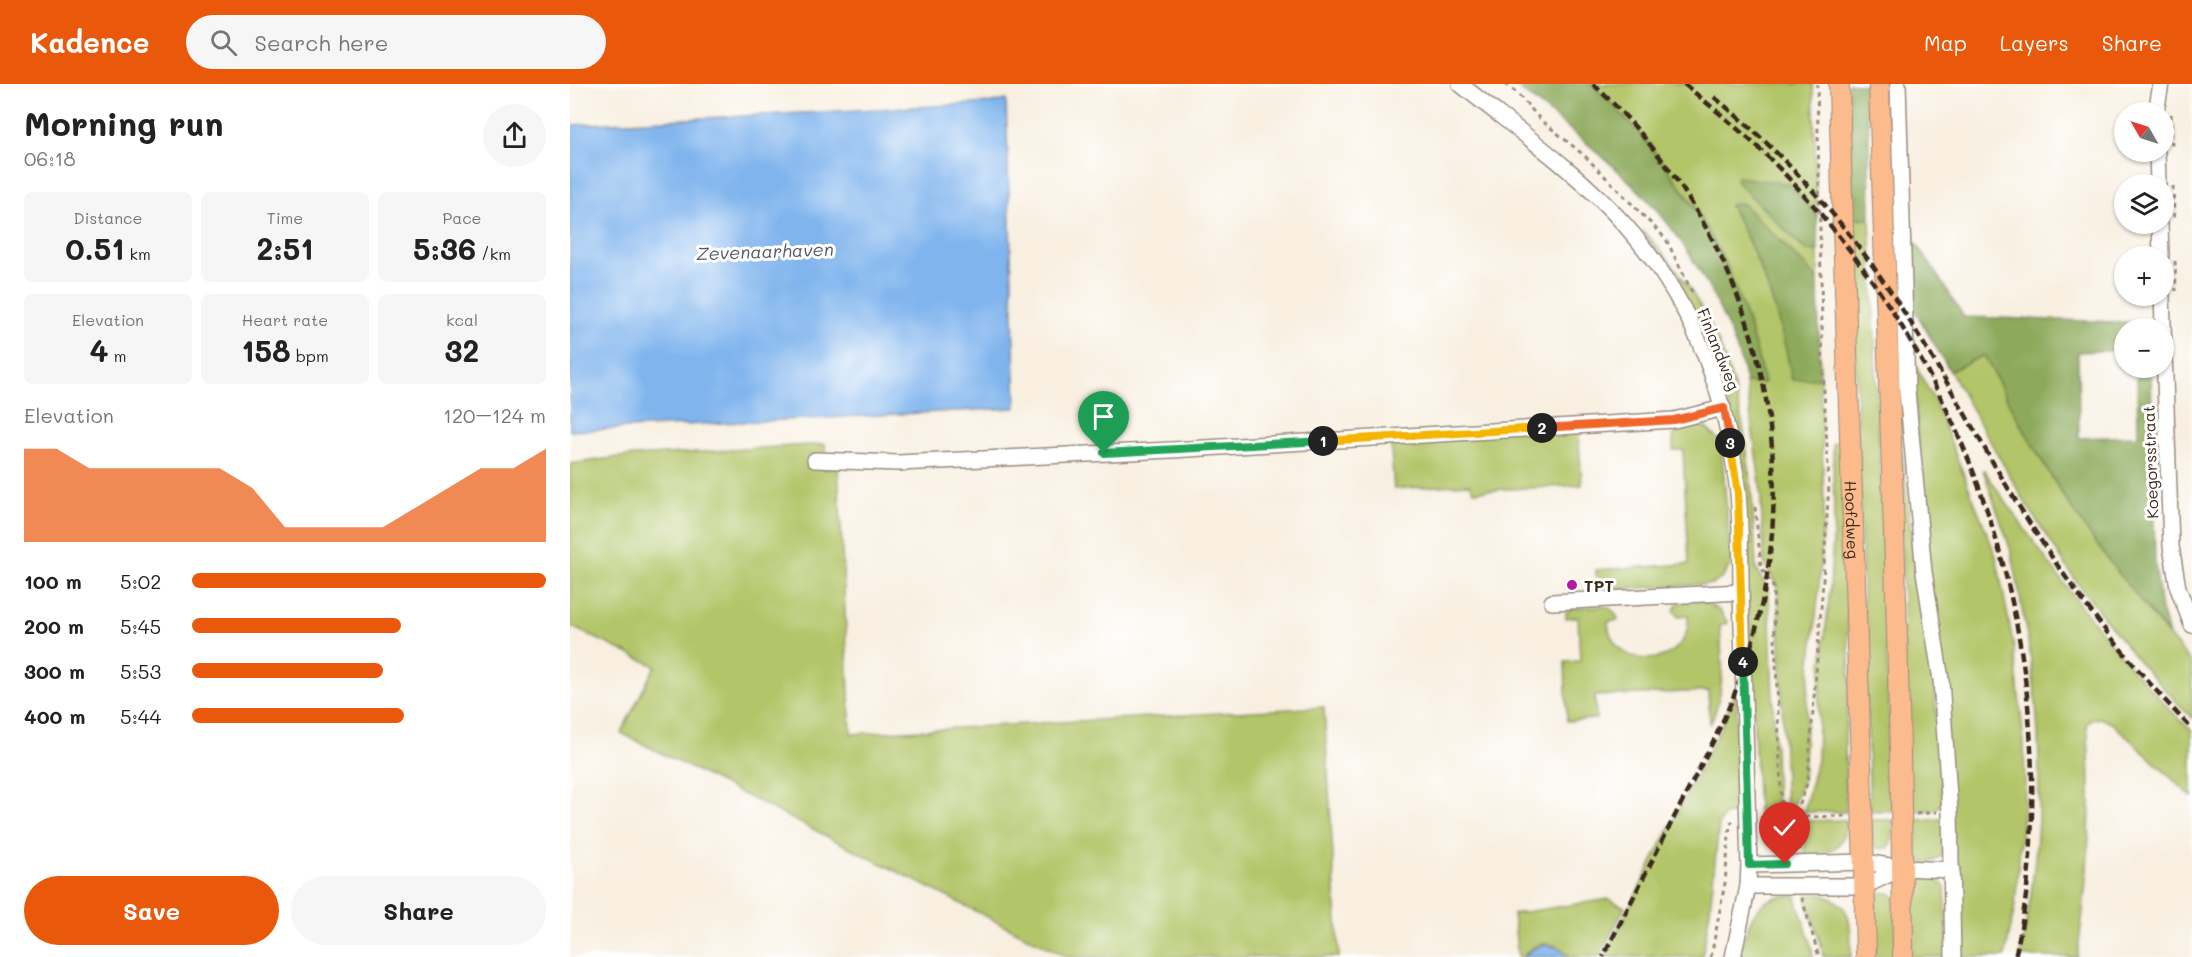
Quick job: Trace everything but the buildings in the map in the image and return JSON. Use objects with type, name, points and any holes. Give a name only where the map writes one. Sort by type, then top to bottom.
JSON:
[{"type":"main road","name":"Hoofdweg","points":[[1839,84],[1866,957]]},
{"type":"main road","points":[[1879,84],[1888,327],[1903,957]]},
{"type":"street","name":"Finlandweg","points":[[1460,84],[1585,183],[1626,226],[1661,271],[1689,318],[1713,373],[1724,408],[1738,494],[1749,865],[1748,886],[1733,957]]},
{"type":"street","points":[[1898,84],[1907,391],[1924,572],[1941,680],[1950,812],[1953,957]]},
{"type":"street","points":[[2158,102],[2161,84]]},
{"type":"street","name":"Koegorsstraat","points":[[2162,306],[2171,546],[2178,588],[2192,625]]},
{"type":"street","points":[[815,460],[898,463],[1172,450],[1674,420],[1724,408]]},
{"type":"street","points":[[1552,602],[1741,592]]},
{"type":"street","points":[[1749,865],[1864,862],[1902,868],[1952,870]]},
{"type":"street","points":[[1748,886],[1865,886],[1902,868]]},
{"type":"path","points":[[1800,864],[1800,804],[1807,783],[1809,762],[1829,484],[1823,373],[1817,84]]},
{"type":"path","points":[[1755,501],[1761,567],[1773,586],[1782,817]]},
{"type":"path","points":[[1901,815],[1950,812]]},
{"type":"path","points":[[1711,957],[1725,883],[1730,824],[1735,820],[1747,818],[1863,816]]},
{"type":"path","points":[[1801,887],[1804,907],[1819,957]]},
{"type":"green space","points":[[1513,84],[1591,84],[1652,149],[1702,220],[1722,258],[1739,297],[1764,383],[1746,383],[1736,346],[1712,293],[1683,244],[1660,214],[1606,160]]},
{"type":"green space","points":[[1591,84],[1813,84],[1817,216],[1790,184],[1806,251],[1818,251],[1818,279],[1742,203],[1730,206],[1769,290],[1792,379],[1820,378],[1824,504],[1819,589],[1808,687],[1803,781],[1790,812],[1786,809],[1778,593],[1764,561],[1760,483],[1746,383],[1763,383],[1728,268],[1694,205],[1646,140]]},
{"type":"green space","points":[[1848,84],[1868,84],[1870,219],[1851,218]]},
{"type":"green space","points":[[1737,177],[1790,184],[1817,216],[1818,251],[1806,251],[1736,181]]},
{"type":"green space","points":[[1742,203],[1818,279],[1820,378],[1792,380],[1776,312],[1751,247],[1730,205]]},
{"type":"green space","points":[[1851,218],[1870,219],[1893,811],[1870,811]]},
{"type":"green space","points":[[1642,230],[1675,268],[1701,307],[1720,346],[1734,387],[1750,473],[1756,569],[1769,594],[1777,809],[1774,813],[1758,813],[1745,555],[1731,416],[1723,383],[1708,342],[1678,285]]},
{"type":"green space","points":[[1907,233],[1921,250],[1964,317],[2114,322],[2114,350],[2078,352],[2079,438],[2138,436],[2137,378],[2151,378],[2155,564],[2161,610],[2169,635],[2117,571],[2068,503],[2032,444],[1984,355],[1950,371],[1911,304]]},
{"type":"green space","points":[[1984,355],[2026,434],[2077,513],[2132,590],[2192,663],[2192,718],[2139,662],[2078,584],[2026,504],[1950,371]]},
{"type":"green space","points":[[1912,359],[1934,400],[1996,556],[2014,648],[2024,744],[2025,788],[2015,905],[2005,957],[1959,957]]},
{"type":"green space","points":[[1686,426],[1705,427],[1721,442],[1731,564],[1722,578],[1713,584],[1597,590],[1596,570],[1689,564],[1683,450],[1673,450],[1673,443],[1678,430]]},
{"type":"green space","points":[[1578,427],[1582,485],[1474,491],[1470,484],[1394,489],[1390,439]]},
{"type":"green space","points":[[1841,442],[1850,681],[1845,736],[1846,812],[1804,812],[1817,760],[1819,693],[1830,589],[1834,522],[1833,443]]},
{"type":"green space","points":[[825,444],[828,466],[838,467],[851,734],[1324,707],[1339,957],[1067,957],[621,733],[655,666],[570,626],[570,464],[619,457]]},
{"type":"green space","points":[[1902,451],[1911,534],[1933,667],[1943,803],[1935,810],[1908,811],[1900,486]]},
{"type":"green space","points":[[1983,469],[2055,572],[2107,639],[2134,671],[2192,731],[2192,797],[2113,724],[2101,718],[2091,720],[2087,725],[2090,783],[2089,841],[2077,957],[2020,957],[2028,914],[2038,827],[2039,783],[2035,696],[2030,653],[2013,558]]},
{"type":"green space","points":[[1703,601],[1719,610],[1728,623],[1720,626],[1721,688],[1710,724],[1708,691],[1595,696],[1596,719],[1567,721],[1565,662],[1580,661],[1578,617],[1566,618],[1566,612],[1572,608],[1604,606],[1609,608],[1618,620],[1608,622],[1613,639],[1623,651],[1636,657],[1651,659],[1666,655],[1678,647],[1686,634],[1688,616],[1678,617],[1674,610],[1678,603]]},
{"type":"green space","points":[[1737,689],[1736,813],[1724,815],[1719,824],[1710,910],[1702,957],[1604,957],[1720,729]]},
{"type":"green space","points":[[1944,819],[1945,852],[1937,859],[1924,863],[1911,857],[1908,820]]},
{"type":"green space","points":[[1846,820],[1843,838],[1835,848],[1829,852],[1805,857],[1804,821]]},
{"type":"green space","points":[[1871,820],[1894,820],[1892,843],[1889,847],[1879,849],[1873,843]]},
{"type":"green space","points":[[1789,821],[1794,830],[1795,856],[1781,853],[1770,846],[1759,829],[1758,822]]},
{"type":"green space","points":[[1923,877],[1936,879],[1945,888],[1948,957],[1911,957],[1911,890],[1913,882]]},
{"type":"green space","points":[[1882,892],[1892,894],[1896,899],[1896,957],[1875,957],[1875,900]]},
{"type":"green space","points":[[1820,894],[1831,898],[1845,910],[1850,926],[1851,957],[1823,957],[1806,895]]},
{"type":"green space","points":[[1782,896],[1796,896],[1813,957],[1740,957],[1748,927],[1757,910],[1763,904]]},
{"type":"green space","points":[[1609,899],[1625,907],[1599,957],[1571,957],[1553,945],[1540,944],[1523,957],[1518,957],[1513,914]]},
{"type":"water","name":"Zevenaarhaven","points":[[1006,100],[1016,408],[570,431],[570,125],[992,103]]},
{"type":"water","points":[[1543,945],[1557,947],[1568,957],[1524,957],[1531,950]]},
{"type":"railway","points":[[1593,84],[1649,144],[1695,209],[1731,280],[1756,355],[1771,433],[1773,512],[1764,592],[1737,687],[1724,719],[1603,957]]},
{"type":"railway","points":[[1684,84],[1766,155],[1821,215],[1871,279],[1914,347],[1951,419],[1981,493],[2005,571],[2021,650],[2030,731],[2031,844],[2029,873],[2015,957]]},
{"type":"railway","points":[[1714,97],[1786,162],[1850,235],[1908,318],[2017,503],[2053,559],[2109,635],[2192,729]]},
{"type":"place","name":"TPT","points":[[1572,585]]},
{"type":"route","points":[[1104,453],[1674,420],[1724,408],[1738,494],[1749,865],[1785,864]]}]
